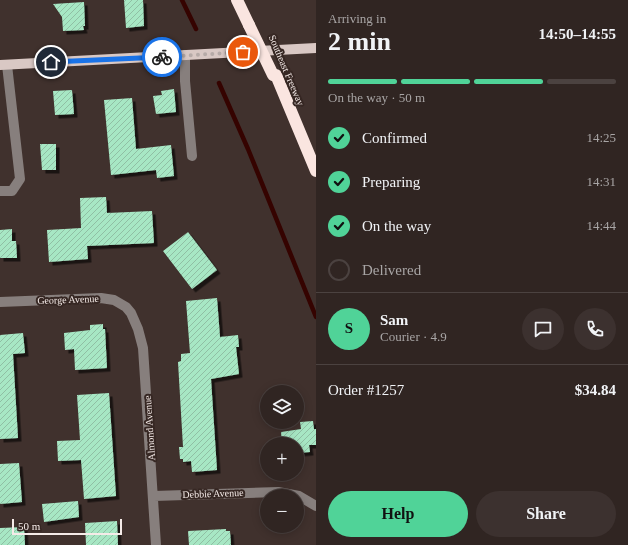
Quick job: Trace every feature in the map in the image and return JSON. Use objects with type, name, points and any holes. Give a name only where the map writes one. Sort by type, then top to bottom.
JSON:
[{"type":"highway","points":[[237,0],[252,25]]},
{"type":"highway","name":"Southeast Freeway","points":[[245,0],[252,25],[316,171]]},
{"type":"main road","points":[[3,65],[316,48]]},
{"type":"street","points":[[185,55],[185,81],[192,156]]},
{"type":"street","points":[[0,191],[12,191],[20,179],[3,65]]},
{"type":"street","name":"George Avenue","points":[[0,302],[101,298],[120,303],[131,313]]},
{"type":"street","name":"Almond Avenue","points":[[131,313],[138,329],[143,348],[154,496],[156,545]]},
{"type":"street","name":"Debbie Avenue","points":[[154,496],[278,492],[299,496],[316,506]]},
{"type":"building","points":[[124,0],[143,0],[144,26],[126,28]]},
{"type":"building","points":[[84,2],[84,30],[63,31],[62,17],[53,4]]},
{"type":"building","points":[[174,89],[176,112],[156,114],[153,96],[162,95],[161,91]]},
{"type":"building","points":[[72,90],[74,114],[55,115],[53,91]]},
{"type":"building","points":[[132,98],[136,149],[171,145],[174,176],[157,178],[156,170],[111,175],[104,100]]},
{"type":"building","points":[[40,144],[56,144],[56,170],[42,170]]},
{"type":"building","points":[[106,197],[107,213],[152,211],[154,243],[87,246],[88,259],[49,262],[47,230],[81,228],[80,198]]},
{"type":"building","points":[[12,229],[12,241],[16,241],[17,258],[0,258],[0,230]]},
{"type":"building","points":[[188,232],[217,270],[192,289],[163,251]]},
{"type":"building","points":[[217,298],[220,337],[238,335],[239,347],[236,347],[239,374],[211,379],[217,470],[192,472],[191,461],[183,462],[183,459],[180,459],[179,447],[183,447],[178,362],[181,361],[181,354],[190,353],[186,301]]},
{"type":"building","points":[[103,324],[103,329],[105,329],[107,368],[75,370],[74,349],[65,350],[64,333],[90,330],[90,325]]},
{"type":"building","points":[[23,333],[25,353],[13,354],[18,438],[0,439],[0,335]]},
{"type":"building","points":[[109,393],[116,496],[84,499],[81,460],[58,461],[57,441],[80,440],[77,395]]},
{"type":"building","points":[[313,421],[314,429],[316,429],[316,445],[309,445],[310,452],[304,452],[304,437],[281,437],[281,432],[304,429],[304,422]]},
{"type":"building","points":[[19,463],[22,502],[0,504],[0,464]]},
{"type":"building","points":[[78,501],[79,517],[44,522],[42,504]]},
{"type":"building","points":[[117,521],[118,545],[86,545],[85,523]]},
{"type":"building","points":[[24,527],[25,545],[0,545],[0,528]]},
{"type":"building","points":[[226,529],[226,531],[230,531],[231,545],[189,545],[188,531]]},
{"type":"waterway","points":[[182,0],[196,29]]},
{"type":"waterway","points":[[219,83],[248,149],[316,317]]},
{"type":"way so far","points":[[162,57],[243,52]]},
{"type":"route","points":[[51,62],[162,57]]}]
